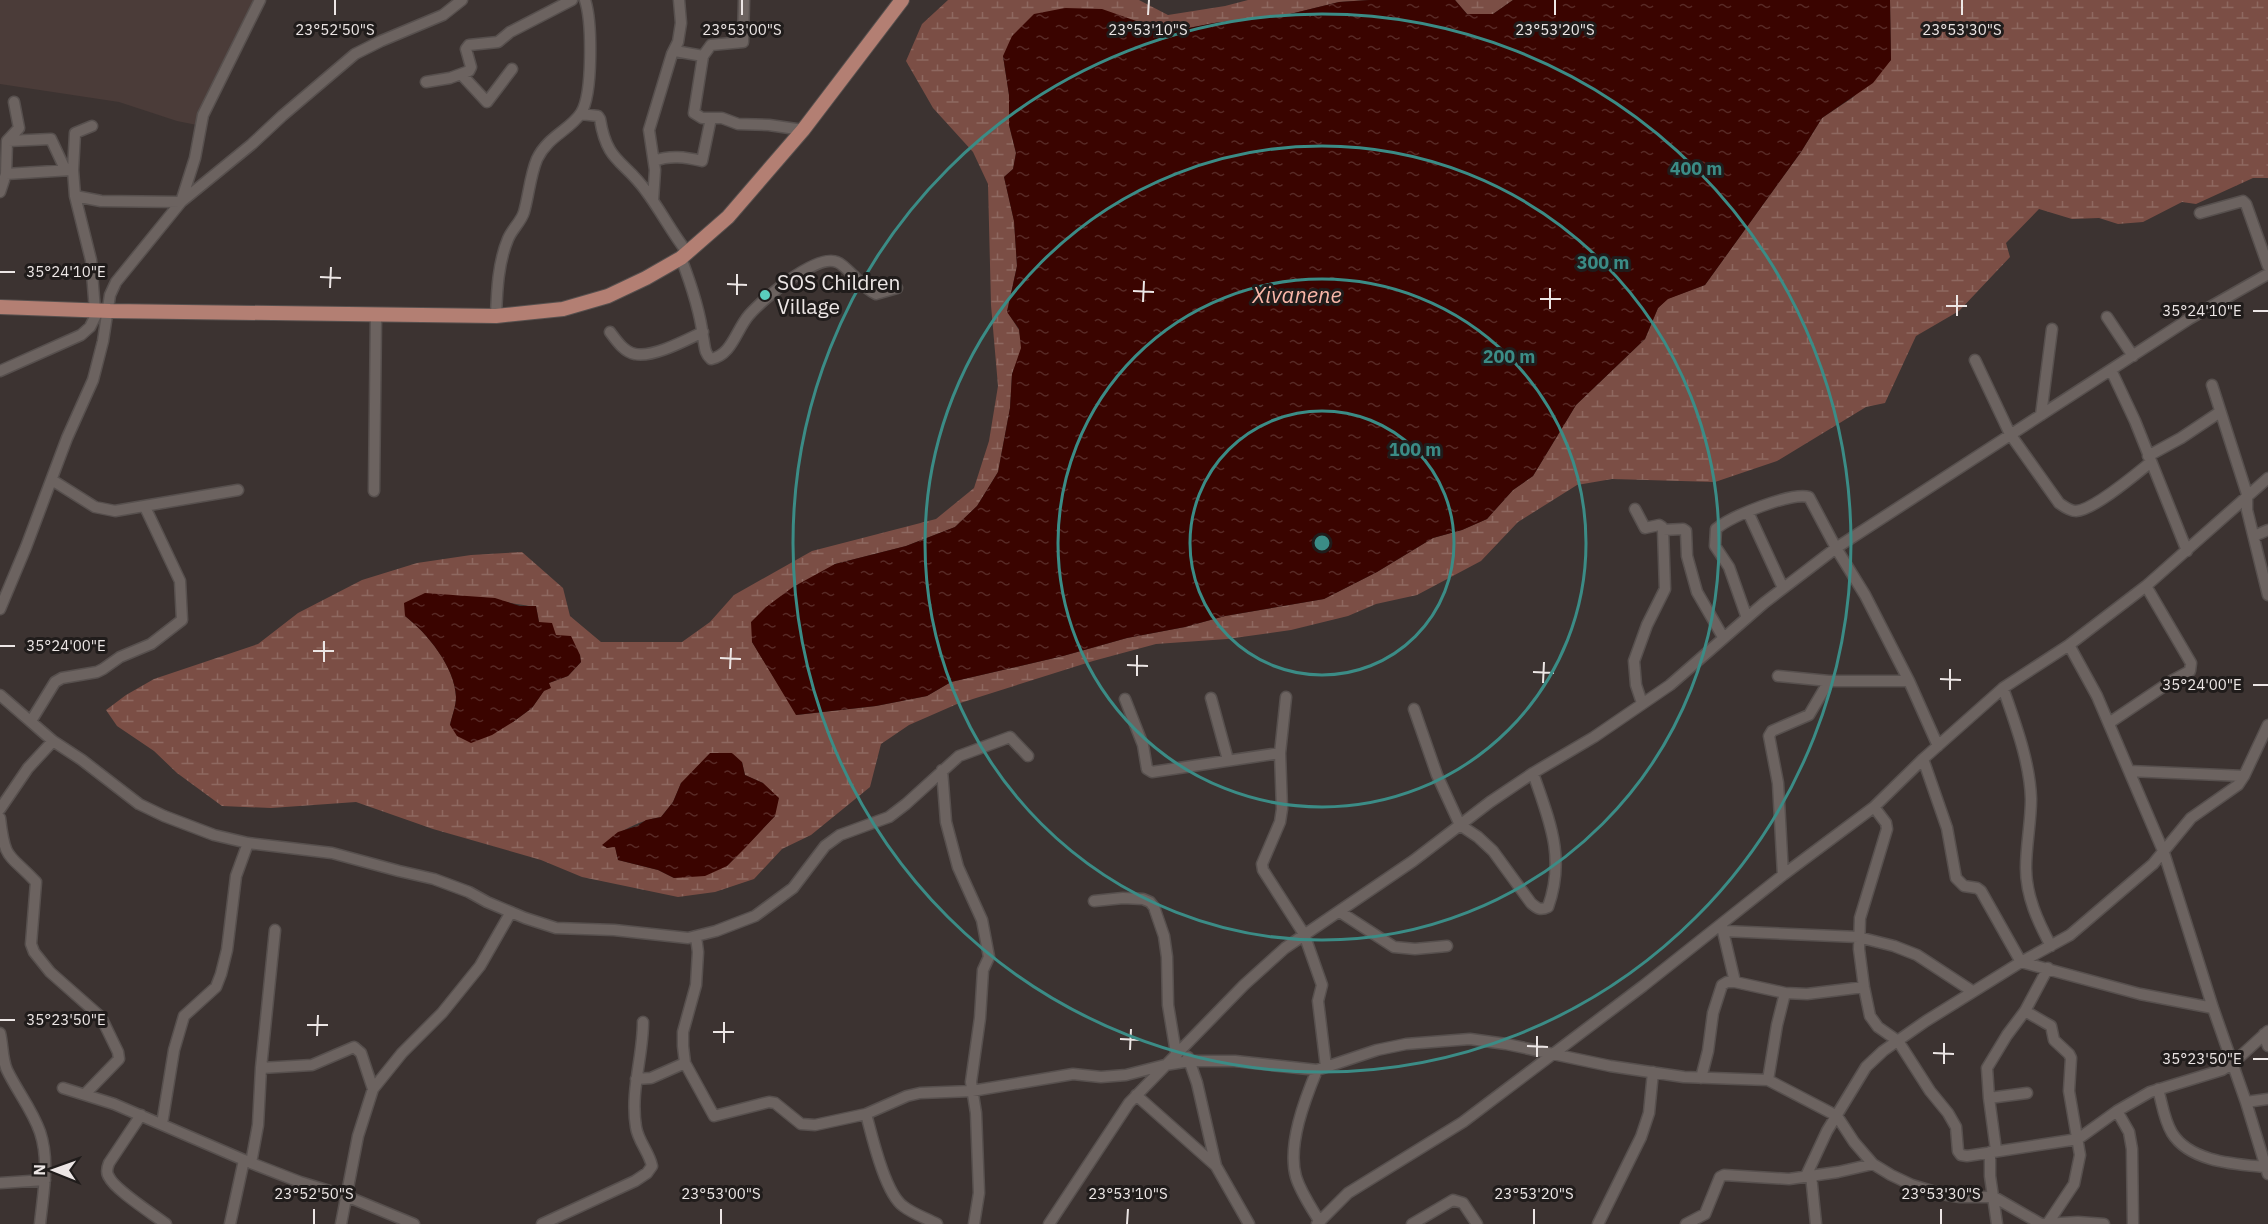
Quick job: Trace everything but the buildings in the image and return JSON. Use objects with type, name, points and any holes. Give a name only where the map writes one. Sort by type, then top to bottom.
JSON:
[{"type":"main road","points":[[0,307],[100,311],[496,316],[575,306],[608,296],[646,278],[684,255],[728,217],[804,130],[902,0]]},
{"type":"street","points":[[181,202],[195,158],[202,115],[260,0]]},
{"type":"street","points":[[0,371],[81,334],[90,327],[116,282],[181,202],[252,144],[355,54],[443,15],[462,0]]},
{"type":"street","points":[[426,82],[469,70],[471,67],[467,46],[498,42],[510,32],[572,0]]},
{"type":"street","points":[[496,316],[504,250],[522,216],[537,160],[550,140],[581,114],[590,71],[589,15],[585,0]]},
{"type":"street","points":[[653,200],[656,181],[649,136],[650,123],[675,51],[681,23],[679,0]]},
{"type":"street","points":[[744,0],[743,42],[711,45],[703,56],[694,113],[702,118],[722,118],[738,124],[769,125],[804,130]]},
{"type":"street","points":[[675,51],[703,56]]},
{"type":"street","points":[[460,74],[487,102],[512,69]]},
{"type":"street","points":[[0,192],[6,174],[7,141],[19,128],[14,102]]},
{"type":"street","points":[[581,114],[598,116],[610,152],[637,179],[653,200],[684,255],[703,332],[706,355],[711,359],[724,353],[750,314],[779,288],[812,266],[829,261],[839,262],[861,284],[876,294],[897,288]]},
{"type":"street","points":[[654,161],[664,157],[702,161],[711,118]]},
{"type":"street","points":[[69,170],[75,133],[92,126]]},
{"type":"street","points":[[0,609],[67,438],[93,380],[103,341],[91,260],[69,170],[51,139],[7,141]]},
{"type":"street","points":[[6,174],[69,170]]},
{"type":"street","points":[[75,196],[101,201],[181,202]]},
{"type":"street","points":[[2200,213],[2243,201],[2268,266]]},
{"type":"street","points":[[1049,1224],[1136,1095],[1244,985],[1285,948],[1340,912],[1533,773],[1594,737],[1670,685],[1783,588],[1836,548],[2189,319],[2268,274]]},
{"type":"street","points":[[375,491],[376,315]]},
{"type":"street","points":[[2107,317],[2133,356]]},
{"type":"street","points":[[2041,415],[2052,330]]},
{"type":"street","points":[[610,332],[622,346],[636,355],[652,353],[703,332]]},
{"type":"street","points":[[1975,360],[2010,434],[2059,503],[2076,511],[2103,498],[2149,459],[2220,412]]},
{"type":"street","points":[[2111,370],[2135,421],[2187,551]]},
{"type":"street","points":[[2212,385],[2247,494],[2247,510],[2268,595]]},
{"type":"street","points":[[1286,697],[1280,753],[1282,808],[1280,822],[1262,864],[1263,870],[1304,934],[1322,985],[1318,1001],[1322,1068],[1296,1132],[1294,1153],[1299,1184],[1319,1223],[1348,1193],[1463,1122],[1722,928],[1783,875],[1874,807],[1923,759],[2003,688],[2069,645],[2146,586],[2247,494],[2268,478]]},
{"type":"street","points":[[52,480],[95,507],[115,511],[238,490]]},
{"type":"street","points":[[1747,618],[1729,567],[1715,546],[1716,529],[1748,512],[1799,495],[1809,497],[1836,548],[1865,595],[1909,681],[1938,746]]},
{"type":"street","points":[[31,721],[55,682],[62,678],[104,669],[120,657],[152,644],[174,629],[182,620],[180,581],[145,507]]},
{"type":"street","points":[[1635,509],[1643,527],[1647,529],[1661,526],[1663,530],[1665,589],[1647,625],[1634,661],[1636,685],[1642,703]]},
{"type":"street","points":[[1748,512],[1783,588]]},
{"type":"street","points":[[1663,530],[1683,529],[1686,531],[1687,556],[1697,592],[1723,638]]},
{"type":"street","points":[[2254,536],[2268,530]]},
{"type":"street","points":[[2109,723],[2190,671],[2192,667],[2146,586]]},
{"type":"street","points":[[2069,645],[2109,723],[2164,853],[2267,1171],[2221,1161],[2195,1152],[2182,1144],[2173,1135],[2167,1123],[2158,1089]]},
{"type":"street","points":[[1778,676],[1829,681],[1909,681]]},
{"type":"street","points":[[1783,875],[1778,783],[1769,736],[1772,731],[1809,715],[1829,681]]},
{"type":"street","points":[[2003,688],[2020,739],[2029,778],[2031,800],[2026,869],[2028,888],[2041,929],[2051,946]]},
{"type":"street","points":[[0,695],[53,741],[140,804],[214,835],[248,843],[332,853],[399,872],[434,879],[469,892],[511,912],[556,928],[614,930],[688,938],[738,923],[761,911],[793,888],[825,846],[840,835],[889,817],[959,756],[1008,737],[1011,737],[1028,756]]},
{"type":"street","points":[[1211,698],[1228,760]]},
{"type":"street","points":[[1125,699],[1136,724],[1147,770],[1152,772],[1280,753]]},
{"type":"street","points":[[1414,709],[1437,775],[1460,825],[1493,851],[1531,903],[1538,909],[1548,907],[1557,857],[1553,835],[1533,773]]},
{"type":"street","points":[[1816,1224],[1808,1176],[1818,1149],[1866,1067],[1898,1041],[1972,991],[2051,946],[2079,927],[2134,882],[2164,853],[2178,831],[2191,818],[2229,792],[2244,776],[2268,725]]},
{"type":"street","points":[[0,809],[28,768],[53,741]]},
{"type":"street","points":[[1923,759],[1947,828],[1956,878],[1964,886],[1981,891],[2021,962],[2140,994],[2213,1008]]},
{"type":"street","points":[[942,770],[946,822],[958,867],[982,920],[989,957],[983,970],[980,1018],[971,1082],[976,1113],[979,1193],[974,1224]]},
{"type":"street","points":[[2129,771],[2244,776]]},
{"type":"street","points":[[1874,807],[1886,823],[1887,829],[1860,918],[1858,937],[1870,1016],[1878,1028],[1898,1041],[1930,1091],[1952,1119],[1956,1127],[1958,1151],[1961,1155],[2078,1139],[2116,1111],[2158,1089],[2212,1073],[2233,1063],[2266,1032]]},
{"type":"street","points":[[0,818],[3,844],[8,857],[36,882],[32,937],[34,952],[62,985],[98,1013],[118,1052],[119,1059],[85,1094]]},
{"type":"street","points":[[162,1124],[174,1050],[184,1016],[216,987],[221,974],[227,950],[236,876],[248,843]]},
{"type":"street","points":[[1094,901],[1123,898],[1143,899],[1154,907],[1164,936],[1168,1005],[1179,1050],[1190,1061],[1216,1166],[1249,1224]]},
{"type":"street","points":[[340,1224],[358,1136],[373,1089],[402,1053],[442,1013],[480,966],[511,912]]},
{"type":"street","points":[[1340,912],[1394,947],[1414,949],[1447,946]]},
{"type":"street","points":[[1722,928],[1858,937],[1908,950],[1972,991]]},
{"type":"street","points":[[1722,928],[1735,982]]},
{"type":"street","points":[[231,1224],[258,1125],[261,1068],[275,930]]},
{"type":"street","points":[[696,937],[698,952],[696,985],[683,1032],[685,1064],[714,1116],[769,1102],[775,1103],[801,1124],[815,1125],[866,1114],[907,1096],[920,1094],[972,1091],[1073,1074],[1101,1077],[1126,1075],[1190,1061],[1235,1061],[1322,1068],[1377,1050],[1406,1044],[1446,1039],[1470,1039],[1653,1072],[1701,1078],[1741,1077],[1768,1080],[1837,1116],[1854,1142],[1873,1164],[1912,1185],[1960,1197],[1994,1197],[2044,1224],[2078,1222],[2104,1224]]},
{"type":"street","points":[[1997,1224],[1990,1176],[1993,1151],[1987,1068],[2025,1011],[2048,968]]},
{"type":"street","points":[[1701,1078],[1708,1051],[1713,1013],[1722,984],[1735,982],[1785,993],[1808,994],[1864,987]]},
{"type":"street","points":[[1768,1080],[1785,993]]},
{"type":"street","points":[[2025,1011],[2051,1026],[2054,1040],[2069,1054],[2071,1064],[2069,1091],[2080,1155],[2074,1184],[2044,1224]]},
{"type":"street","points":[[542,1224],[635,1181],[647,1173],[652,1166],[636,1126],[636,1079],[643,1037],[643,1022]]},
{"type":"street","points":[[2266,1032],[2268,1046]]},
{"type":"street","points":[[0,1033],[7,1070],[40,1132],[44,1148],[45,1180],[40,1224]]},
{"type":"street","points":[[261,1068],[312,1065],[354,1047],[361,1053],[373,1089]]},
{"type":"street","points":[[636,1079],[651,1078],[685,1064]]},
{"type":"street","points":[[1598,1224],[1641,1137],[1649,1113],[1653,1072]]},
{"type":"street","points":[[63,1088],[141,1115],[300,1182],[346,1196],[414,1224]]},
{"type":"street","points":[[1989,1098],[2026,1093]]},
{"type":"street","points":[[1136,1095],[1216,1166]]},
{"type":"street","points":[[2246,1102],[2268,1098]]},
{"type":"street","points":[[2116,1111],[2129,1132],[2132,1149],[2133,1224]]},
{"type":"street","points":[[866,1114],[877,1154],[892,1192],[901,1206],[937,1224]]},
{"type":"street","points":[[141,1115],[109,1163],[108,1177],[115,1185],[166,1224]]},
{"type":"street","points":[[1686,1224],[1704,1214],[1720,1177],[1724,1175],[1774,1179],[1838,1172],[1873,1164]]},
{"type":"street","points":[[0,1182],[45,1180]]},
{"type":"street","points":[[1412,1224],[1453,1200],[1463,1203],[1477,1224]]},
{"type":"shaded area","points":[[0,0],[256,0],[197,125],[177,121],[119,102],[0,84]]},
{"type":"green space","points":[[948,0],[1139,0],[1168,15],[1248,0],[1369,0],[1339,2],[1290,14],[1214,23],[1173,31],[1142,23],[1003,56],[1009,95],[1009,125],[1016,153],[1013,169],[1004,177],[1014,221],[1017,266],[1007,311],[1019,330],[1022,348],[1012,374],[1010,408],[998,472],[977,506],[955,527],[906,546],[835,564],[752,642],[797,715],[876,706],[927,696],[951,682],[1063,656],[1127,638],[1185,627],[1225,616],[1324,599],[1377,572],[1433,538],[1462,530],[1487,519],[1513,490],[1533,476],[1576,405],[1645,339],[1658,308],[1667,299],[1705,285],[1801,152],[1822,118],[1852,98],[1891,60],[1890,0],[2268,0],[2268,178],[2253,178],[2196,204],[2182,202],[2143,222],[2118,224],[2099,218],[2072,219],[2039,209],[2006,243],[2010,257],[1959,311],[1916,336],[1885,403],[1866,407],[1777,461],[1715,482],[1612,479],[1577,485],[1518,522],[1481,561],[1417,595],[1376,604],[1348,616],[1291,630],[1227,639],[1156,644],[1093,661],[957,704],[909,725],[881,744],[870,787],[811,835],[782,849],[754,879],[715,892],[678,897],[582,877],[541,860],[433,829],[356,802],[271,808],[222,806],[177,773],[154,751],[117,726],[106,710],[154,679],[258,644],[298,613],[362,580],[417,563],[471,555],[522,552],[563,588],[570,616],[601,642],[682,642],[710,622],[734,595],[812,551],[936,519],[974,488],[989,441],[998,386],[991,305],[988,184],[973,152],[933,108],[906,61],[922,24]],"holes":[[[476,597],[536,606],[539,622],[580,655],[581,662],[568,676],[549,683],[532,708],[513,722],[450,725],[456,697],[451,674],[431,641],[405,616]],[[742,762],[745,775],[763,783],[775,816],[727,866],[674,878],[658,870],[618,860],[615,846],[607,848],[603,845],[630,827],[661,817],[673,802],[681,783]]]},
{"type":"green space","points":[[1455,0],[1513,0],[1493,14],[1467,14]]},
{"type":"water","name":"Xivanene","points":[[1455,0],[1467,14],[1493,14],[1513,0],[1890,0],[1891,60],[1873,83],[1822,118],[1801,152],[1705,285],[1668,299],[1658,308],[1645,339],[1576,405],[1533,476],[1513,490],[1487,519],[1462,530],[1433,538],[1377,572],[1324,599],[1225,616],[1185,627],[1127,638],[1063,656],[951,682],[927,696],[876,706],[796,715],[752,642],[751,622],[766,607],[793,587],[835,564],[906,546],[955,527],[977,506],[998,472],[1010,408],[1012,374],[1021,348],[1019,329],[1007,312],[1017,266],[1014,221],[1004,177],[1013,169],[1016,153],[1009,125],[1009,95],[1003,56],[1012,36],[1034,14],[1065,8],[1102,9],[1173,31],[1214,23],[1290,14],[1339,2]]},
{"type":"water","points":[[425,593],[495,598],[520,606],[536,606],[539,622],[552,623],[556,635],[571,636],[581,662],[568,676],[549,683],[551,688],[544,691],[532,708],[513,722],[492,735],[471,743],[457,736],[450,725],[456,697],[451,674],[431,641],[405,616],[404,603]]},
{"type":"water","points":[[710,753],[732,753],[742,762],[745,775],[763,783],[779,798],[775,816],[727,866],[705,876],[674,878],[658,870],[618,860],[615,847],[607,848],[602,845],[618,832],[637,826],[646,820],[661,817],[673,802],[681,783]]},
{"type":"place","name":"SOS Children Village","points":[[765,295]]}]
